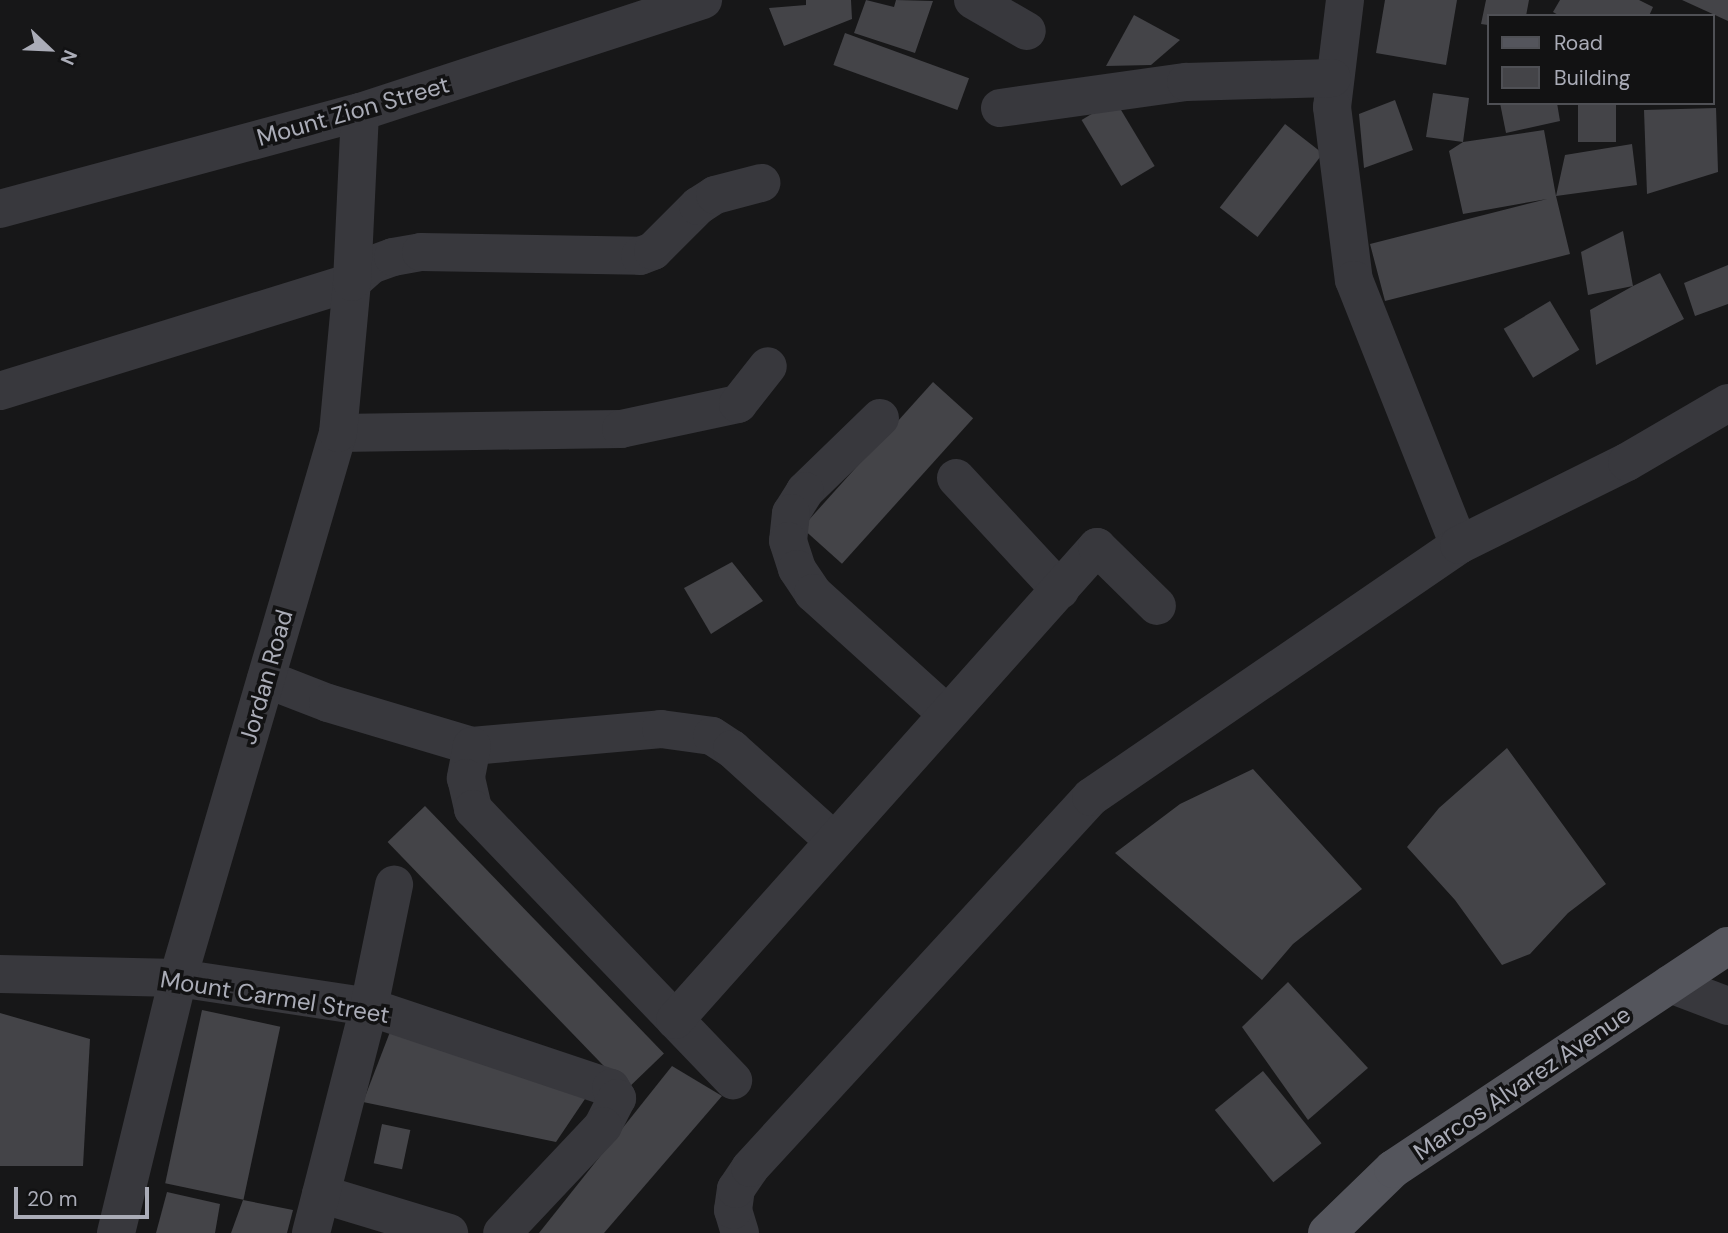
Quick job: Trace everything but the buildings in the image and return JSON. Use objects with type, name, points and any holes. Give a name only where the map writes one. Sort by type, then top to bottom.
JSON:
[{"type":"main road","name":"Marcos Alvarez Avenue","points":[[1327,1233],[1394,1169],[1728,946]]},
{"type":"street","name":"Mount Zion Street","points":[[0,209],[360,112],[703,0]]},
{"type":"street","points":[[973,0],[1027,32]]},
{"type":"street","points":[[1345,0],[1332,78],[1354,280],[1459,545]]},
{"type":"street","points":[[1000,108],[1186,82],[1332,78]]},
{"type":"street","name":"Jordan Road","points":[[116,1233],[178,978],[338,433],[352,282],[360,112]]},
{"type":"street","points":[[0,391],[352,282],[371,265],[421,252],[640,256],[653,251],[706,201],[761,183]]},
{"type":"street","points":[[338,433],[621,429],[738,404],[768,366]]},
{"type":"street","points":[[740,1233],[733,1210],[736,1189],[750,1168],[1091,797],[1459,545],[1628,462],[1728,403]]},
{"type":"street","points":[[880,418],[805,491],[791,513],[788,541],[797,569],[813,593],[946,713]]},
{"type":"street","points":[[956,478],[1060,590]]},
{"type":"street","points":[[675,1020],[832,839],[1097,547],[1157,606]]},
{"type":"street","points":[[266,679],[328,703],[472,746],[661,729],[712,736],[732,749],[832,839]]},
{"type":"street","points":[[472,746],[466,778],[472,809],[733,1080]]},
{"type":"street","points":[[311,1233],[369,1007],[394,885]]},
{"type":"street","name":"Mount Carmel Street","points":[[0,974],[178,978],[369,1007],[601,1081],[617,1098],[603,1126],[502,1233]]},
{"type":"street","points":[[1670,984],[1728,1006]]},
{"type":"street","points":[[321,1194],[449,1233]]}]
